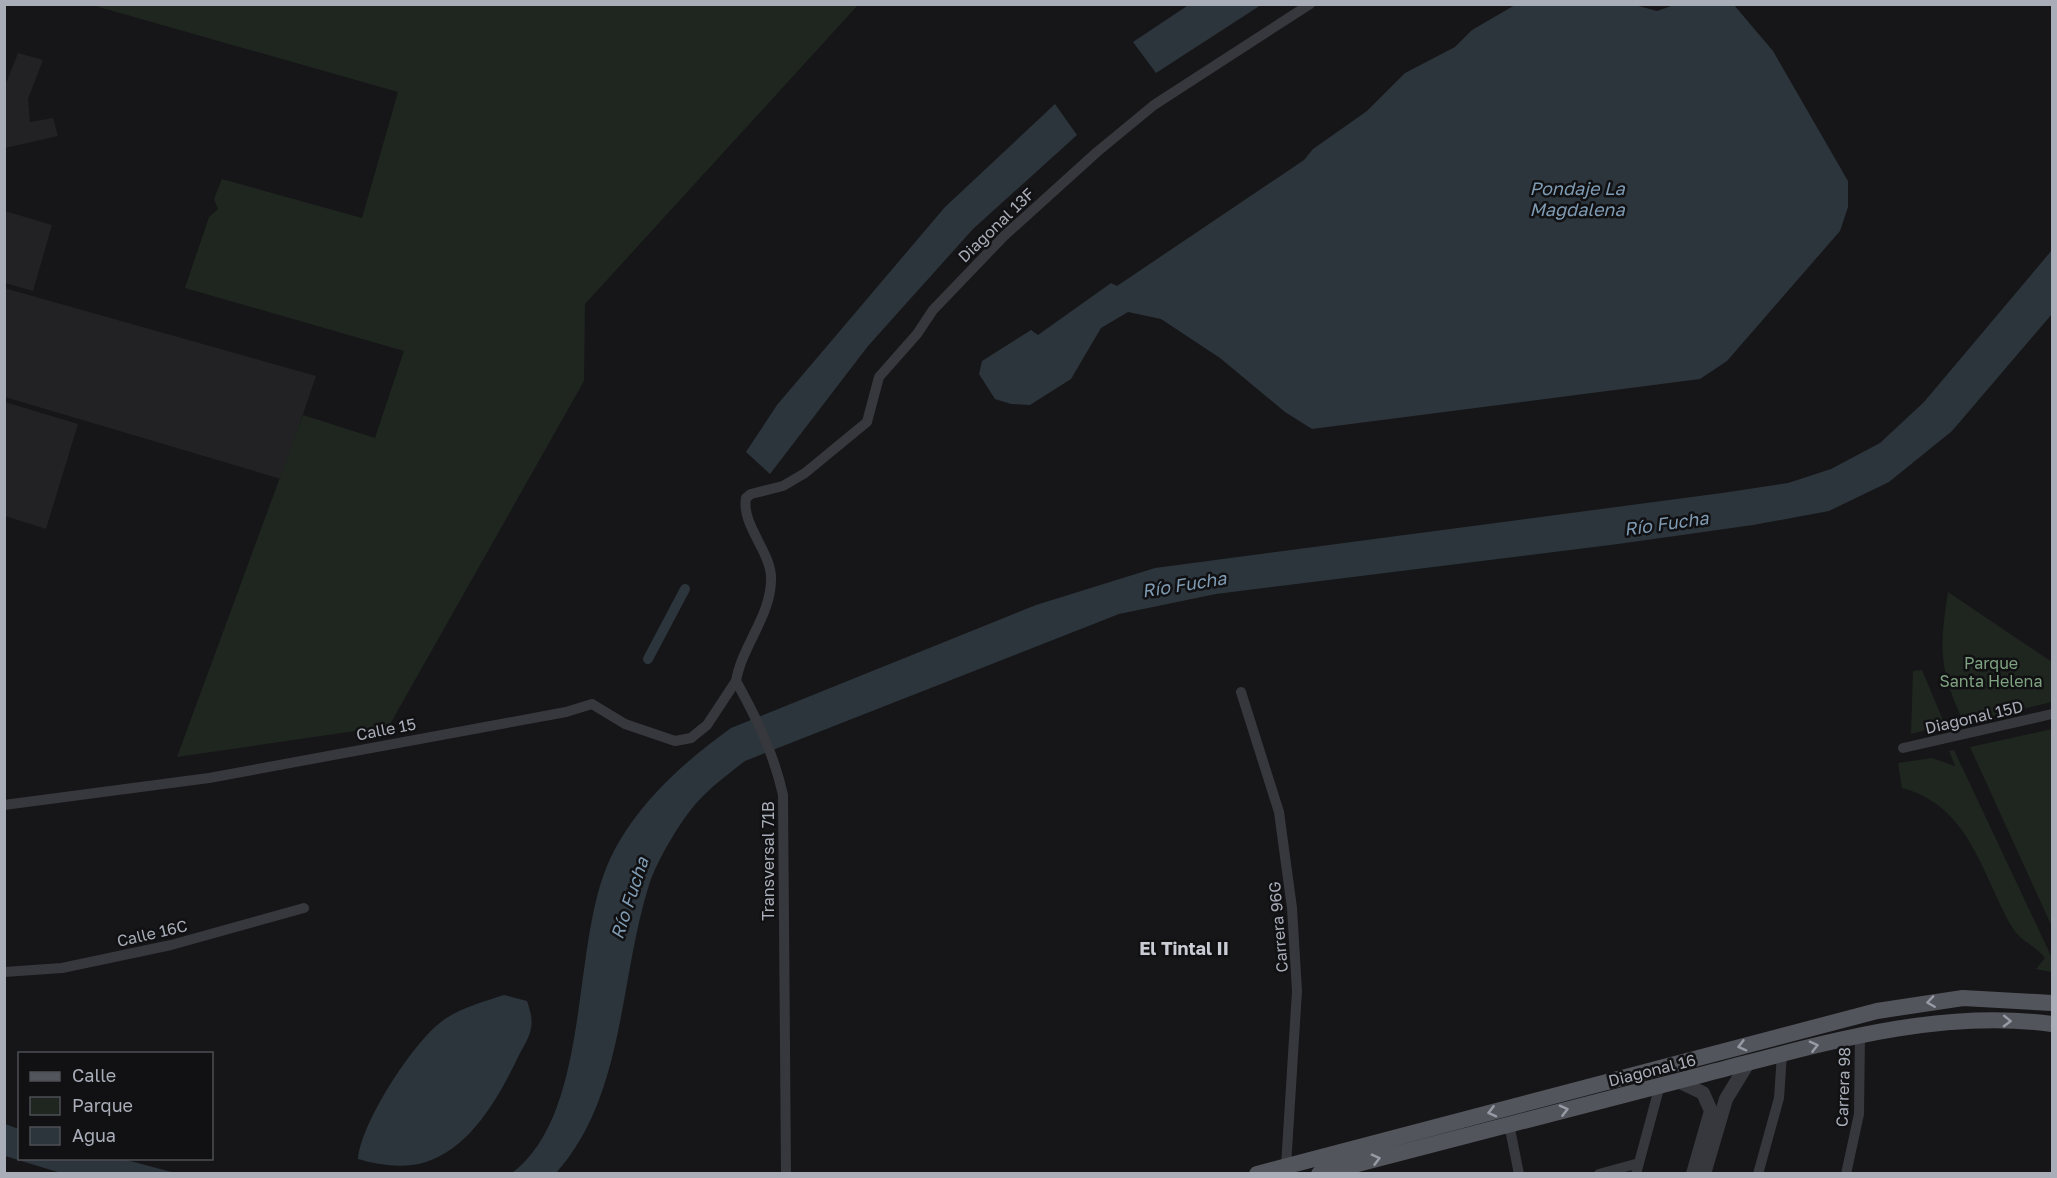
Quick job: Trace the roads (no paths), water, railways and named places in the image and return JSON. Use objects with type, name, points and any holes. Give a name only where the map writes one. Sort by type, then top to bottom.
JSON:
[{"type":"main road","name":"Diagonal 16","points":[[1257,1173],[1877,1011],[1963,999],[2052,1003]]},
{"type":"main road","name":"Diagonal 16","points":[[1328,1172],[1860,1035],[1959,1022],[2010,1020],[2052,1024]]},
{"type":"street","name":"Diagonal 13F","points":[[736,681],[749,641],[764,614],[772,580],[748,514],[746,498],[751,494],[783,486],[805,473],[867,422],[879,377],[917,334],[933,310],[1004,236],[1097,152],[1154,105],[1310,4]]},
{"type":"street","name":"Transversal 71B","points":[[736,681],[754,713],[778,771],[783,795],[786,1173]]},
{"type":"street","name":"Calle 15","points":[[4,805],[209,778],[485,725],[504,724],[566,712],[592,704],[625,724],[675,741],[691,738],[707,725],[736,681]]},
{"type":"street","name":"Carrera 96G","points":[[1241,692],[1279,813],[1292,908],[1298,990],[1286,1166]]},
{"type":"street","name":"Diagonal 15D","points":[[1903,748],[2052,714]]},
{"type":"street","name":"Calle 16C","points":[[4,972],[62,968],[171,945],[304,908]]},
{"type":"street","name":"Carrera 98","points":[[1846,1173],[1859,1114],[1860,1035]]},
{"type":"street","points":[[1758,1173],[1779,1098],[1782,1054]]},
{"type":"street","points":[[1705,1173],[1726,1099],[1748,1063]]},
{"type":"street","points":[[1678,1081],[1703,1093],[1711,1111],[1705,1173]]},
{"type":"street","points":[[1599,1173],[1637,1168],[1660,1085]]},
{"type":"street","points":[[1509,1124],[1519,1173]]},
{"type":"water","points":[[1190,4],[1261,5],[1156,73],[1133,42]]},
{"type":"water","name":"Pondaje La Magdalena","points":[[1631,4],[1657,11],[1674,5],[1734,5],[1773,51],[1848,181],[1848,207],[1840,231],[1727,361],[1700,379],[1312,429],[1285,412],[1220,358],[1161,319],[1128,312],[1101,328],[1071,379],[1030,405],[1011,404],[995,399],[979,374],[982,361],[1031,330],[1038,335],[1111,283],[1117,286],[1304,160],[1313,149],[1367,111],[1405,73],[1455,47],[1472,30],[1515,5]]},
{"type":"water","points":[[1055,104],[1077,135],[973,229],[868,346],[770,474],[746,452],[777,405],[945,207]]},
{"type":"water","name":"Río Fucha","points":[[2052,250],[2052,314],[1952,431],[1889,482],[1829,511],[1753,525],[1618,544],[1216,594],[1119,614],[745,761],[696,804],[658,863],[639,921],[608,1073],[595,1109],[579,1142],[556,1173],[511,1174],[537,1147],[555,1113],[567,1073],[576,1030],[596,901],[607,866],[617,845],[630,825],[660,789],[694,756],[731,728],[1036,605],[1155,568],[1722,493],[1788,483],[1831,469],[1880,443],[1924,402]]},
{"type":"water","points":[[504,995],[527,1001],[532,1025],[527,1041],[494,1102],[471,1132],[442,1155],[418,1164],[392,1165],[358,1159],[361,1144],[378,1106],[403,1066],[429,1033],[455,1013]]},
{"type":"water","points":[[5,1124],[18,1129],[18,1160],[5,1156]]},
{"type":"water","points":[[18,1160],[127,1160],[175,1173],[61,1173]]},
{"type":"waterway","points":[[648,659],[685,589]]},
{"type":"district","name":"El Tintal II","points":[[1184,948]]},
{"type":"park label","name":"Parque Santa Helena","points":[[1991,672]]}]
